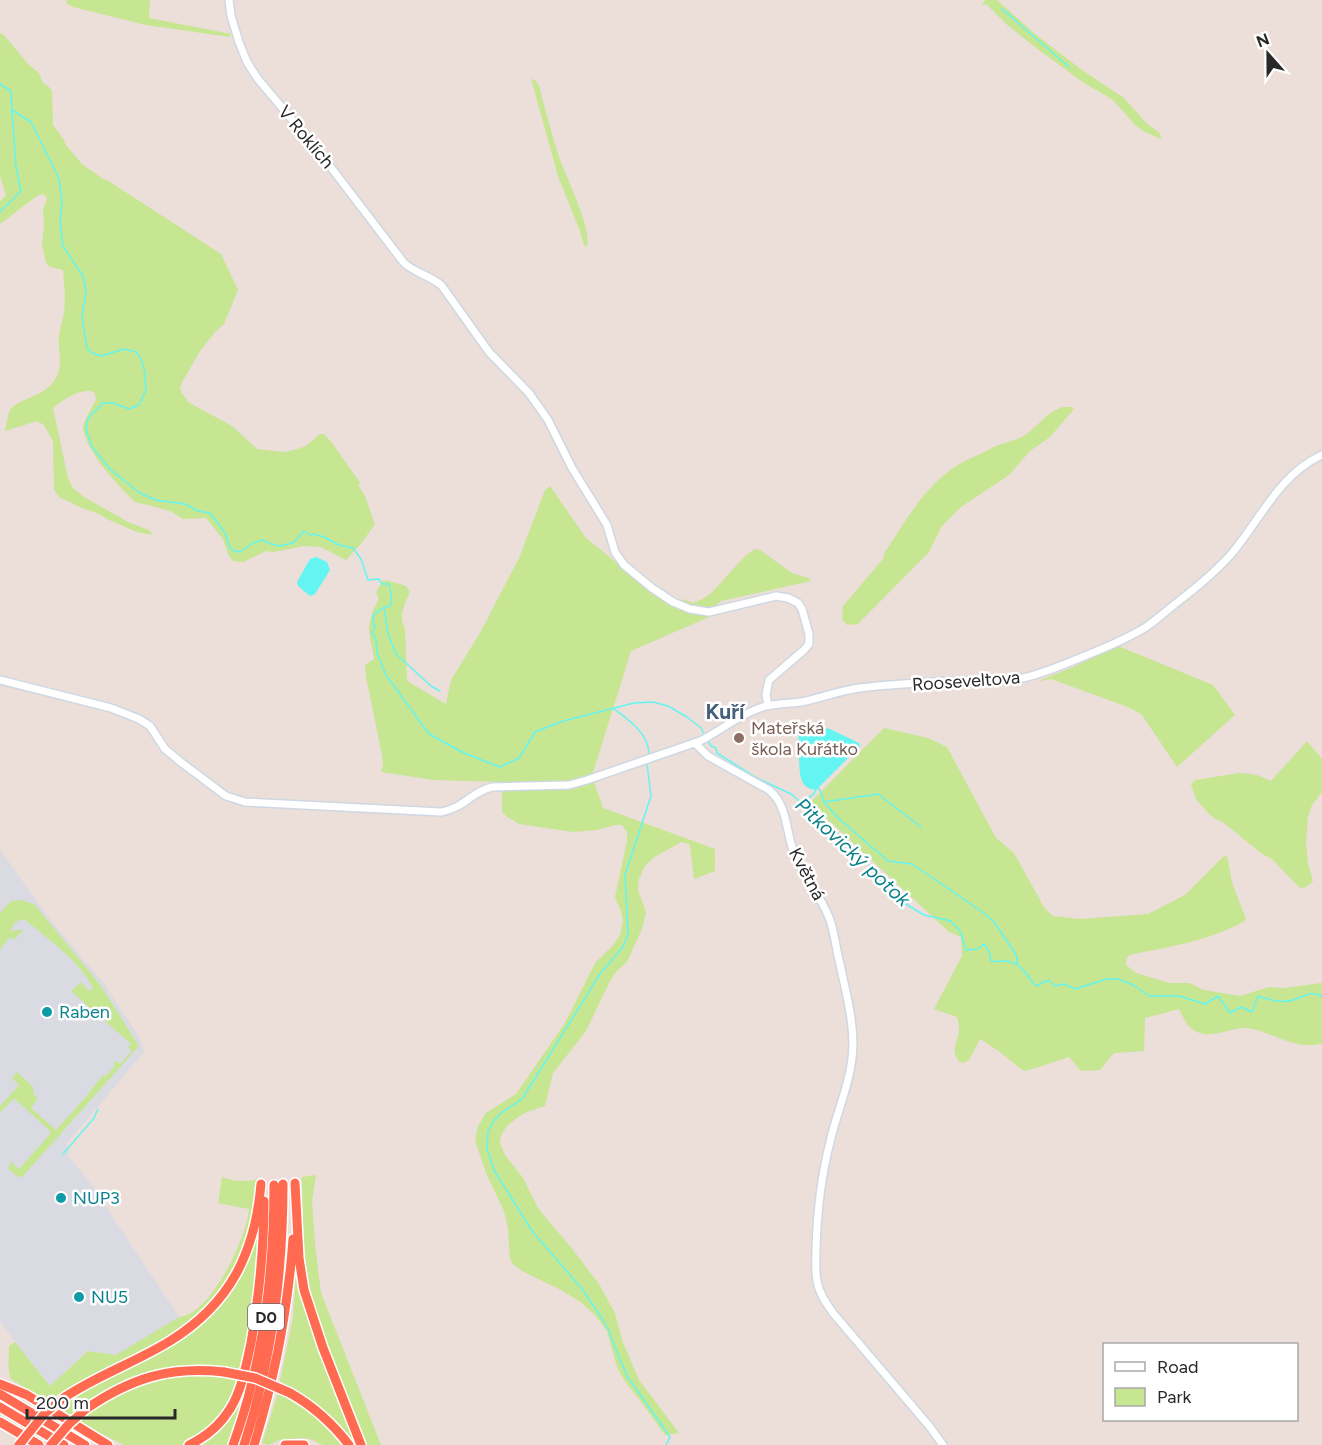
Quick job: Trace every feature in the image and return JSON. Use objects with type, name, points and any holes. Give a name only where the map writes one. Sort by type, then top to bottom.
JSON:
[{"type":"highway","points":[[19,1445],[40,1418],[64,1397],[170,1341],[195,1323],[215,1304],[232,1281],[245,1256],[254,1230],[262,1184],[264,1229],[259,1288],[247,1362],[237,1395],[224,1416],[208,1433],[189,1445]]},
{"type":"highway","name":"D0","points":[[233,1445],[252,1384],[267,1309],[278,1184],[283,1236],[276,1311],[261,1388],[244,1445]]},
{"type":"highway","points":[[254,1445],[274,1377],[286,1310],[293,1240],[294,1184],[299,1258],[304,1290],[323,1348],[361,1445]]},
{"type":"highway","points":[[51,1445],[69,1424],[106,1395],[159,1374],[197,1370],[255,1378],[290,1393],[320,1414],[349,1445]]},
{"type":"highway","points":[[0,1384],[27,1395],[108,1445]]},
{"type":"highway","points":[[0,1394],[85,1445]]},
{"type":"highway","points":[[0,1407],[64,1445]]},
{"type":"highway","points":[[0,1422],[39,1445]]},
{"type":"highway","points":[[93,1436],[115,1445]]},
{"type":"highway","points":[[285,1445],[304,1445]]},
{"type":"street","name":"V Roklích","points":[[229,0],[239,42],[247,62],[258,79],[333,170],[404,263],[442,286],[489,352],[530,393],[548,420],[572,468],[607,525],[615,552],[624,565],[652,588],[673,602],[690,609],[709,612],[776,596],[798,603],[802,609],[809,644],[769,680],[766,695],[768,705]]},
{"type":"street","name":"Rooseveltova","points":[[0,680],[111,708],[146,722],[165,749],[182,763],[226,796],[245,802],[441,812],[459,806],[484,789],[501,786],[569,785],[587,780],[697,742],[768,705],[802,702],[847,690],[1023,678],[1041,674],[1114,644],[1145,627],[1221,566],[1293,474],[1322,455]]},
{"type":"street","name":"Květná","points":[[697,742],[708,756],[775,795],[782,806],[791,848],[830,920],[851,1020],[853,1042],[847,1083],[830,1141],[818,1205],[817,1282],[823,1298],[833,1313],[943,1445]]},
{"type":"shaded area","points":[[0,850],[54,925],[103,982],[140,1039],[144,1052],[67,1143],[69,1157],[88,1180],[179,1317],[116,1356],[87,1351],[50,1386],[0,1322]]},
{"type":"green space","points":[[67,0],[150,0],[149,18],[231,34],[230,37],[146,25],[73,7],[66,3]]},
{"type":"green space","points":[[985,0],[997,0],[1035,34],[1124,98],[1147,124],[1160,133],[1161,139],[1143,131],[1113,100],[1084,83],[1035,47],[987,5],[982,4]]},
{"type":"green space","points":[[0,33],[39,73],[43,83],[52,91],[53,125],[82,164],[221,254],[238,290],[224,324],[200,351],[181,384],[182,393],[188,402],[232,426],[257,449],[284,452],[294,450],[306,446],[320,434],[324,434],[361,484],[358,485],[365,496],[375,524],[346,560],[321,547],[304,546],[274,552],[266,551],[243,562],[233,561],[223,539],[206,518],[183,519],[172,512],[135,502],[101,465],[88,444],[83,430],[84,422],[96,400],[95,393],[90,391],[67,398],[53,408],[68,478],[73,488],[84,497],[128,522],[149,530],[153,535],[137,532],[59,497],[54,489],[53,441],[44,425],[37,421],[5,431],[11,409],[18,403],[47,389],[56,379],[60,366],[59,335],[65,296],[63,270],[50,267],[46,263],[42,245],[43,210],[47,199],[45,195],[37,196],[0,224],[0,201],[6,195],[0,176]]},
{"type":"green space","points":[[531,79],[535,80],[539,86],[558,154],[586,227],[587,247],[584,245],[558,176]]},
{"type":"green space","points":[[1063,407],[1074,409],[1050,437],[1030,451],[1009,475],[961,507],[942,526],[929,552],[858,624],[847,625],[842,619],[843,606],[883,559],[902,526],[930,488],[953,468],[996,446],[1022,437],[1051,413]]},
{"type":"green space","points":[[550,486],[586,538],[669,605],[676,608],[683,599],[693,603],[708,595],[746,556],[756,549],[792,573],[811,581],[721,601],[709,611],[709,617],[631,651],[592,776],[603,808],[715,849],[715,871],[694,879],[689,844],[681,842],[653,858],[645,866],[639,879],[638,890],[646,912],[642,929],[627,962],[616,972],[609,983],[586,1031],[553,1073],[545,1106],[518,1117],[506,1127],[501,1136],[500,1143],[505,1155],[523,1178],[538,1208],[599,1284],[615,1313],[622,1340],[639,1380],[679,1433],[665,1435],[624,1380],[617,1367],[607,1331],[595,1315],[582,1303],[561,1290],[522,1271],[510,1259],[504,1211],[487,1175],[475,1141],[478,1126],[486,1113],[516,1094],[565,1023],[595,963],[620,935],[623,921],[615,897],[627,832],[622,825],[573,832],[519,824],[502,812],[502,782],[434,780],[381,772],[382,755],[366,677],[365,665],[374,659],[369,631],[370,621],[379,599],[376,592],[383,580],[385,582],[386,580],[406,586],[410,592],[402,615],[405,628],[407,681],[446,704],[451,680],[480,633],[519,558],[545,490]]},
{"type":"green space","points":[[1118,646],[1213,685],[1235,715],[1177,767],[1142,715],[1128,707],[1051,679],[1038,681]]},
{"type":"green space","points":[[884,728],[928,738],[947,747],[996,838],[1014,853],[1045,909],[1053,916],[1080,919],[1148,914],[1185,895],[1226,855],[1232,883],[1246,919],[1230,929],[1202,939],[1129,955],[1126,965],[1136,973],[1169,983],[1189,983],[1204,990],[1240,996],[1269,987],[1284,988],[1322,983],[1322,1044],[1298,1044],[1258,1030],[1245,1028],[1214,1034],[1202,1033],[1190,1027],[1179,1009],[1145,1018],[1144,1051],[1114,1053],[1100,1070],[1081,1071],[1069,1057],[1026,1071],[1022,1070],[980,1039],[969,1060],[964,1063],[960,1062],[955,1053],[959,1032],[957,1017],[934,1009],[962,956],[961,937],[949,932],[810,803]]},
{"type":"green space","points":[[1307,741],[1322,759],[1322,792],[1312,805],[1308,817],[1306,842],[1313,881],[1306,887],[1300,888],[1272,859],[1208,813],[1196,799],[1191,784],[1195,780],[1240,773],[1257,775],[1271,781]]},
{"type":"green space","points":[[20,900],[34,904],[85,966],[101,986],[139,1046],[23,1176],[19,1177],[8,1169],[9,1163],[11,1162],[19,1169],[50,1134],[50,1131],[15,1099],[0,1113],[0,1106],[19,1085],[12,1078],[17,1072],[33,1087],[34,1095],[38,1098],[31,1108],[56,1130],[103,1075],[105,1077],[115,1066],[113,1064],[116,1061],[120,1064],[132,1051],[128,1047],[131,1044],[71,991],[80,983],[89,991],[93,989],[81,970],[25,920],[20,920],[12,927],[10,932],[23,930],[14,940],[10,937],[0,949],[0,913],[11,901]]},
{"type":"green space","points":[[316,1175],[312,1202],[321,1293],[381,1445],[366,1445],[329,1350],[311,1292],[304,1250],[302,1177]]},
{"type":"green space","points":[[222,1177],[240,1181],[259,1179],[251,1224],[243,1251],[225,1283],[202,1310],[188,1323],[158,1343],[83,1381],[50,1403],[11,1379],[9,1346],[15,1342],[50,1386],[88,1351],[116,1355],[179,1317],[191,1313],[203,1303],[215,1289],[234,1255],[247,1222],[249,1209],[218,1203]]},
{"type":"green space","points":[[258,1235],[259,1252],[251,1322],[241,1369],[125,1382],[96,1397],[71,1416],[57,1408],[70,1398],[175,1342],[243,1269]]},
{"type":"green space","points":[[296,1271],[310,1323],[357,1445],[353,1445],[317,1405],[280,1381],[293,1317]]},
{"type":"green space","points":[[192,1373],[224,1376],[238,1380],[220,1417],[197,1438],[181,1445],[124,1445],[79,1422],[96,1404],[147,1381]]},
{"type":"green space","points":[[278,1393],[296,1400],[313,1411],[345,1445],[323,1445],[310,1439],[299,1438],[279,1440],[269,1445],[262,1443]]},
{"type":"green space","points":[[242,1395],[244,1396],[229,1445],[202,1445],[226,1424]]},
{"type":"water","points":[[316,557],[327,562],[330,570],[315,594],[310,596],[298,586],[297,582],[310,559]]},
{"type":"water","points":[[810,726],[830,729],[859,743],[860,746],[816,790],[804,785],[800,772],[798,730]]},
{"type":"waterway","points":[[1002,9],[1069,67]]},
{"type":"waterway","name":"Pitkovický potok","points":[[0,84],[11,91],[12,110],[31,122],[59,179],[63,246],[83,276],[86,292],[82,317],[87,349],[101,356],[124,349],[136,352],[144,368],[146,390],[139,405],[129,409],[113,403],[103,403],[88,418],[86,429],[92,447],[111,470],[140,493],[156,500],[185,504],[198,511],[210,513],[225,533],[230,548],[234,551],[240,552],[262,540],[280,546],[293,543],[304,531],[310,535],[324,537],[339,545],[353,548],[361,559],[368,580],[379,579],[382,584],[389,584],[392,598],[390,606],[381,609],[373,616],[373,624],[376,626],[372,633],[376,639],[377,653],[386,675],[429,734],[464,753],[500,767],[519,758],[535,732],[563,721],[634,703],[653,702],[668,706],[687,717],[701,728],[704,734]]},
{"type":"waterway","points":[[0,212],[21,191],[16,167],[12,111]]},
{"type":"waterway","points":[[384,607],[388,634],[396,654],[431,686],[440,691]]},
{"type":"waterway","points":[[613,708],[641,733],[649,753]]},
{"type":"waterway","name":"Pitkovický potok","points":[[708,741],[716,748],[717,753],[755,777],[791,794],[844,839],[866,861],[896,898],[924,915],[951,921],[960,931],[966,950],[978,949],[984,944],[989,951],[991,961],[1016,964],[1036,986],[1048,980],[1055,986],[1064,984],[1075,989],[1107,979],[1118,979],[1133,985],[1149,996],[1179,996],[1205,1004],[1218,996],[1230,1013],[1241,1007],[1252,1012],[1258,996],[1284,1002],[1310,994],[1322,996]]},
{"type":"waterway","points":[[647,764],[651,796],[625,875],[628,934],[623,947],[600,974],[522,1099],[501,1113],[493,1122],[488,1132],[487,1148],[494,1170],[532,1231],[583,1290],[601,1317],[627,1376],[670,1437],[666,1445]]},
{"type":"waterway","points":[[818,788],[824,802],[838,818],[888,861],[912,864],[984,913],[994,922],[1017,956],[1017,965]]},
{"type":"waterway","points":[[801,802],[812,796],[816,790]]},
{"type":"waterway","points":[[824,802],[878,794],[921,827]]},
{"type":"waterway","points":[[63,1154],[94,1118],[98,1109]]},
{"type":"place","name":"Mateřská škola Kuřátko","points":[[739,738]]},
{"type":"place","name":"Raben","points":[[47,1012]]},
{"type":"place","name":"NUP3","points":[[61,1198]]},
{"type":"place","name":"NU5","points":[[79,1297]]},
{"type":"district","name":"Kuří","points":[[725,711]]}]
